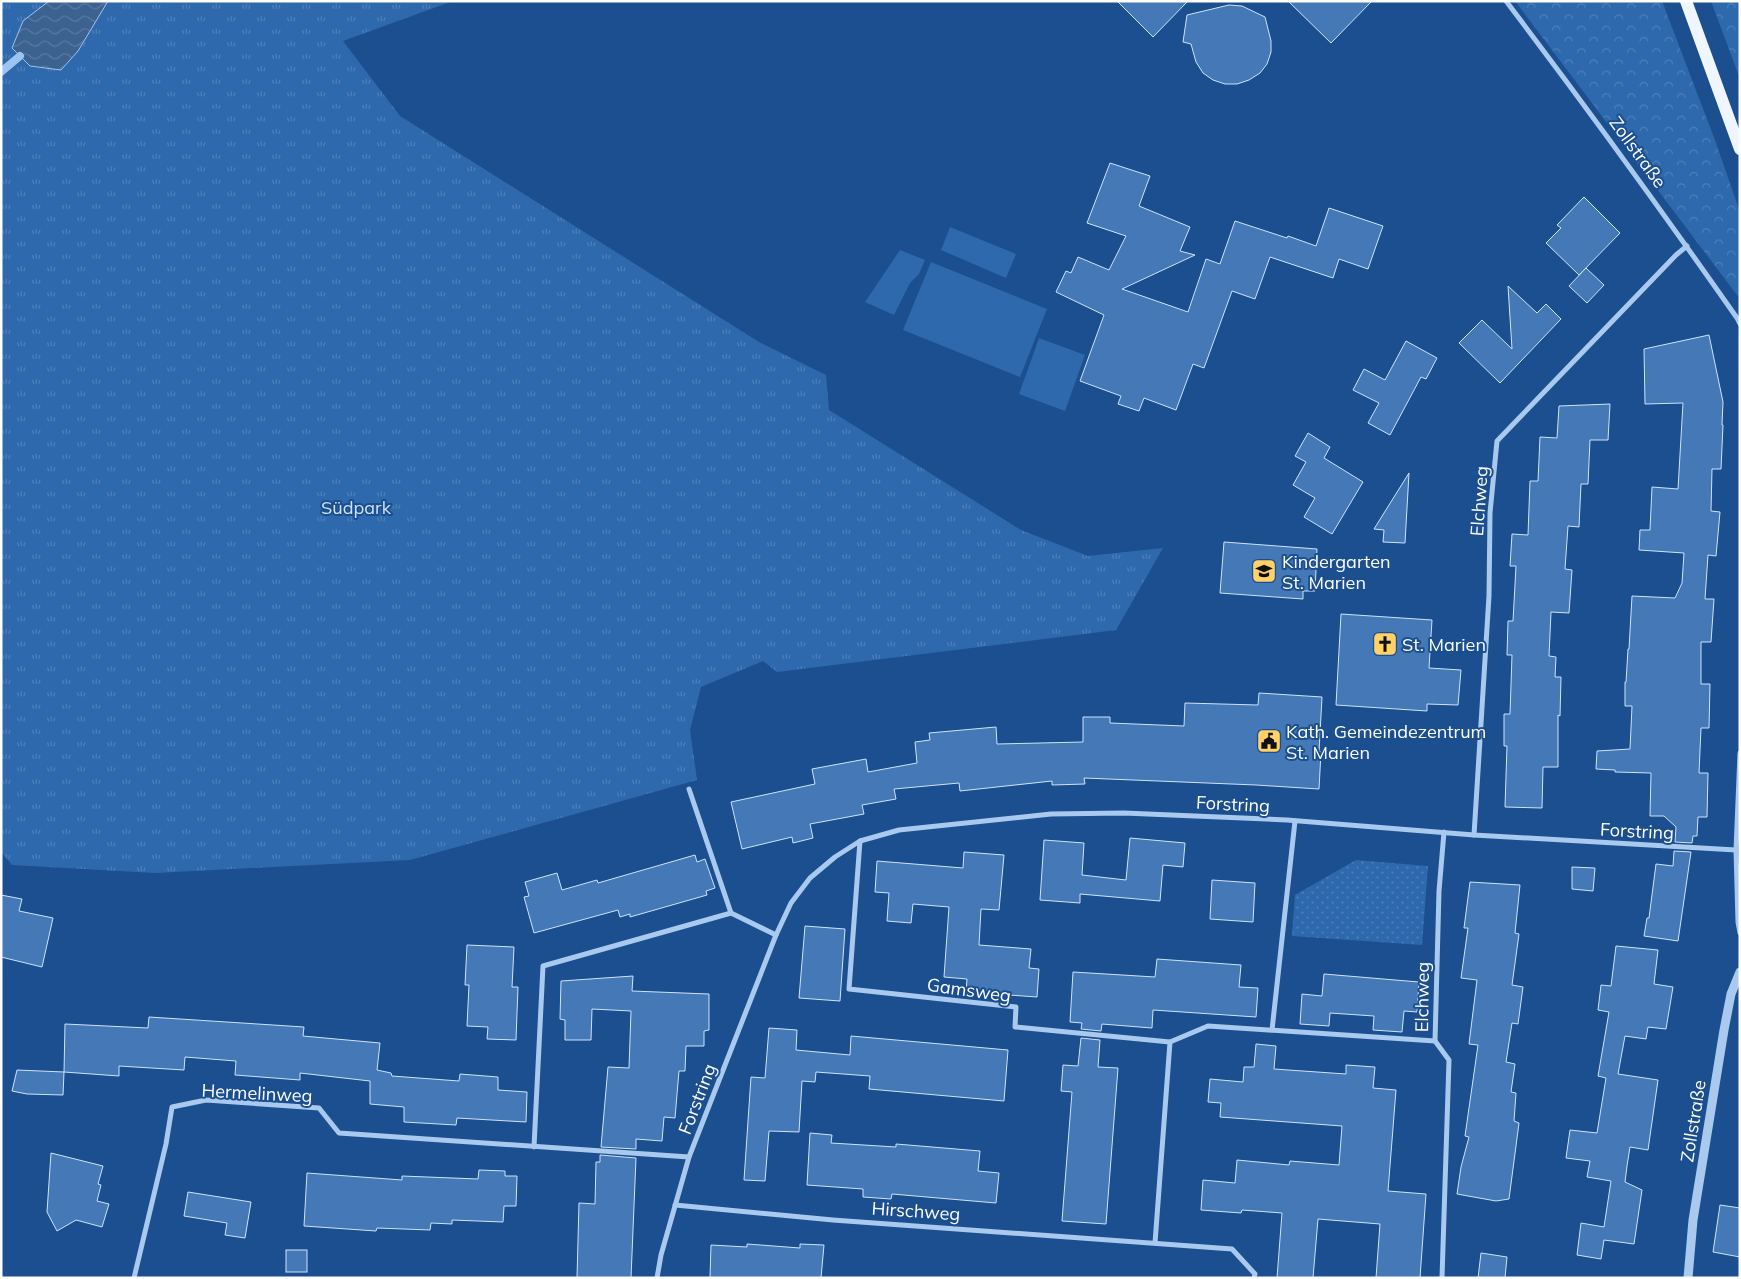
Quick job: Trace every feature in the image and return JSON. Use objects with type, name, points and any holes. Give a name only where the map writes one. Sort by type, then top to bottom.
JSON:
[{"type":"main road","points":[[1686,1],[1740,149]]},
{"type":"street","name":"Zollstraße","points":[[1506,1],[1572,88],[1740,324]]},
{"type":"street","name":"Elchweg","points":[[1474,835],[1489,596],[1490,513],[1497,441],[1686,246]]},
{"type":"street","points":[[1740,752],[1736,850],[1740,934]]},
{"type":"street","points":[[689,789],[730,914]]},
{"type":"street","name":"Forstring","points":[[657,1278],[661,1254],[689,1157],[776,936],[791,903],[810,878],[835,856],[860,841],[899,830],[1051,814],[1124,813],[1295,821],[1474,835],[1736,850]]},
{"type":"street","points":[[1272,1030],[1295,821]]},
{"type":"street","name":"Elchweg","points":[[1442,1278],[1449,1060],[1435,1042],[1438,932],[1444,832]]},
{"type":"street","name":"Gamsweg","points":[[860,841],[849,990],[1016,1007],[1015,1027],[1170,1042],[1208,1026],[1435,1042]]},
{"type":"street","points":[[534,1146],[543,966],[730,914],[776,936]]},
{"type":"street","name":"Zollstraße","points":[[1688,1278],[1694,1220],[1730,994],[1740,972]]},
{"type":"street","points":[[1155,1243],[1170,1042]]},
{"type":"street","name":"Hermelinweg","points":[[134,1278],[166,1144],[172,1107],[206,1100],[320,1108],[339,1133],[689,1157]]},
{"type":"street","name":"Hirschweg","points":[[675,1205],[833,1220],[1232,1249],[1254,1274],[1254,1278]]},
{"type":"green space","name":"Südpark","points":[[1,1],[453,1],[343,41],[400,116],[759,342],[826,375],[829,410],[1021,530],[1088,556],[1163,548],[1116,630],[777,672],[763,661],[701,687],[690,730],[697,780],[410,860],[155,873],[12,865],[1,852]]},
{"type":"green space","points":[[1515,1],[1662,1],[1740,212],[1740,299]]},
{"type":"green space","points":[[1711,1],[1740,1],[1740,79]]},
{"type":"green space","points":[[950,227],[1016,254],[1006,278],[941,250]]},
{"type":"green space","points":[[900,250],[925,260],[919,274],[910,283],[894,315],[865,302]]},
{"type":"green space","points":[[931,262],[1047,309],[1020,377],[903,330]]},
{"type":"green space","points":[[1039,338],[1085,355],[1065,411],[1019,394]]},
{"type":"green space","points":[[1356,860],[1428,866],[1422,945],[1292,936],[1295,895]]},
{"type":"water","points":[[49,1],[108,1],[78,51],[61,70],[30,66],[12,48],[23,21]]},
{"type":"building","points":[[1117,1],[1188,1],[1153,37]]},
{"type":"building","points":[[1288,1],[1372,1],[1331,43]]},
{"type":"building","points":[[1229,5],[1242,6],[1265,17],[1271,41],[1271,52],[1267,64],[1260,73],[1249,80],[1237,84],[1225,84],[1213,80],[1203,73],[1196,62],[1191,44],[1183,42],[1187,15]]},
{"type":"building","points":[[1110,163],[1150,176],[1139,206],[1190,227],[1180,251],[1195,255],[1122,289],[1188,312],[1206,259],[1220,264],[1235,221],[1316,246],[1329,208],[1383,226],[1368,269],[1339,259],[1333,278],[1270,257],[1255,299],[1232,291],[1204,368],[1193,364],[1176,410],[1144,398],[1139,411],[1118,404],[1121,396],[1080,381],[1104,315],[1056,292],[1066,271],[1071,273],[1078,257],[1109,270],[1126,236],[1087,223]]},
{"type":"building","points":[[1584,197],[1620,233],[1579,275],[1546,243],[1561,228],[1557,225]]},
{"type":"building","points":[[1586,268],[1604,285],[1587,303],[1569,286]]},
{"type":"building","points":[[1508,286],[1537,313],[1546,304],[1561,319],[1500,383],[1459,343],[1482,320],[1512,349]]},
{"type":"building","points":[[1709,335],[1723,402],[1723,425],[1721,469],[1712,469],[1711,511],[1720,512],[1716,556],[1708,555],[1705,599],[1714,599],[1711,642],[1701,642],[1701,684],[1710,684],[1709,728],[1701,728],[1699,773],[1708,773],[1707,817],[1698,817],[1697,836],[1693,836],[1692,843],[1675,842],[1676,827],[1664,816],[1650,816],[1651,773],[1615,772],[1615,770],[1596,769],[1597,751],[1630,749],[1632,706],[1625,706],[1625,682],[1632,596],[1675,598],[1682,583],[1684,553],[1639,550],[1640,530],[1650,530],[1652,487],[1678,489],[1683,403],[1645,404],[1644,349]]},
{"type":"building","points":[[1406,341],[1437,358],[1426,379],[1421,377],[1390,435],[1368,423],[1379,403],[1353,390],[1364,369],[1385,380]]},
{"type":"building","points":[[1610,404],[1608,440],[1590,440],[1588,484],[1581,484],[1579,527],[1568,526],[1565,569],[1572,570],[1569,613],[1551,612],[1549,656],[1556,657],[1555,677],[1561,677],[1560,716],[1558,715],[1558,767],[1543,767],[1542,808],[1505,807],[1507,746],[1504,746],[1504,714],[1510,714],[1512,655],[1507,655],[1508,621],[1513,621],[1516,566],[1510,566],[1512,534],[1528,535],[1530,481],[1538,481],[1540,437],[1557,438],[1559,406]]},
{"type":"building","points":[[1308,433],[1330,447],[1324,458],[1363,482],[1332,534],[1304,517],[1315,498],[1293,485],[1306,462],[1295,456]]},
{"type":"building","points":[[1409,473],[1405,543],[1383,542],[1384,530],[1374,529]]},
{"type":"building","points":[[1224,542],[1317,549],[1315,591],[1303,591],[1303,599],[1220,593]]},
{"type":"building","name":"St. Marien","points":[[1341,614],[1432,620],[1429,668],[1461,670],[1458,705],[1427,704],[1427,711],[1336,705]]},
{"type":"building","points":[[1259,693],[1322,697],[1319,789],[1084,778],[1085,784],[1052,785],[1052,781],[960,791],[959,783],[894,789],[896,799],[862,805],[864,814],[810,824],[813,838],[793,843],[792,837],[742,849],[731,802],[815,784],[812,769],[866,759],[868,772],[917,763],[915,742],[930,740],[929,733],[996,727],[997,744],[1083,742],[1083,717],[1110,717],[1110,723],[1184,726],[1185,703],[1258,705]]},
{"type":"building","points":[[1130,838],[1185,843],[1183,867],[1163,865],[1160,901],[1080,894],[1080,903],[1040,900],[1044,840],[1084,843],[1082,875],[1126,880]]},
{"type":"building","points":[[1674,851],[1691,852],[1678,941],[1644,936],[1647,918],[1649,918],[1656,864],[1673,866]]},
{"type":"building","points":[[964,852],[1004,855],[999,910],[981,909],[979,945],[1031,949],[1029,968],[1039,969],[1037,997],[966,992],[967,979],[944,977],[949,907],[913,904],[911,923],[887,921],[889,893],[875,892],[877,861],[963,868]]},
{"type":"building","points":[[695,855],[697,862],[705,859],[715,888],[706,891],[707,895],[630,917],[630,914],[620,917],[618,910],[534,933],[524,897],[529,896],[525,882],[557,873],[562,890],[597,880],[598,883]]},
{"type":"building","points":[[1572,867],[1595,868],[1593,891],[1572,889]]},
{"type":"building","points":[[1212,880],[1255,883],[1253,922],[1210,919]]},
{"type":"building","points":[[1470,882],[1520,885],[1515,933],[1519,934],[1512,985],[1523,987],[1518,1024],[1512,1023],[1506,1062],[1515,1064],[1511,1092],[1516,1093],[1514,1121],[1519,1123],[1509,1199],[1496,1201],[1457,1194],[1461,1167],[1469,1137],[1465,1136],[1478,1045],[1469,1044],[1477,980],[1461,978],[1468,928],[1464,928]]},
{"type":"building","points":[[1,895],[22,899],[19,911],[53,918],[42,967],[1,957]]},
{"type":"building","points":[[805,926],[845,929],[840,1001],[799,998]]},
{"type":"building","points":[[467,945],[514,947],[512,987],[518,987],[516,1040],[487,1039],[488,1027],[467,1026],[469,985],[465,985]]},
{"type":"building","points":[[1616,946],[1658,950],[1654,984],[1673,987],[1666,1029],[1648,1027],[1646,1039],[1625,1036],[1618,1074],[1658,1080],[1648,1150],[1630,1147],[1627,1166],[1625,1182],[1642,1190],[1634,1244],[1604,1240],[1601,1259],[1577,1255],[1581,1223],[1604,1227],[1611,1181],[1587,1177],[1590,1161],[1566,1158],[1570,1130],[1597,1133],[1606,1078],[1598,1076],[1609,1012],[1598,1010],[1601,985],[1611,986]]},
{"type":"building","points":[[1157,959],[1241,965],[1239,987],[1258,988],[1256,1017],[1153,1010],[1152,1028],[1102,1024],[1101,1031],[1081,1029],[1082,1023],[1070,1022],[1073,972],[1155,977]]},
{"type":"building","points":[[1324,974],[1419,982],[1417,1012],[1404,1011],[1402,1032],[1373,1030],[1374,1016],[1330,1013],[1329,1026],[1300,1024],[1302,994],[1322,996]]},
{"type":"building","points":[[633,976],[632,991],[709,994],[709,1030],[704,1031],[704,1046],[686,1046],[685,1071],[679,1071],[675,1118],[664,1117],[662,1141],[636,1139],[636,1149],[601,1147],[608,1067],[629,1068],[631,1011],[592,1009],[591,1040],[565,1040],[565,1020],[560,1019],[561,981]]},
{"type":"building","points":[[149,1017],[304,1027],[303,1036],[380,1043],[377,1070],[391,1073],[392,1076],[459,1081],[460,1074],[498,1077],[498,1090],[527,1092],[526,1122],[457,1118],[456,1125],[404,1122],[404,1107],[370,1104],[370,1081],[300,1073],[300,1080],[235,1075],[236,1061],[185,1057],[184,1070],[119,1066],[119,1076],[64,1072],[65,1024],[148,1028]]},
{"type":"building","points":[[769,1028],[797,1030],[796,1050],[850,1055],[851,1036],[1008,1050],[1004,1101],[869,1089],[870,1076],[816,1072],[815,1082],[802,1081],[799,1132],[769,1131],[765,1181],[744,1180],[751,1077],[765,1078]]},
{"type":"building","points":[[1081,1038],[1100,1040],[1098,1067],[1118,1068],[1106,1224],[1062,1221],[1072,1092],[1061,1091],[1063,1065],[1078,1066]]},
{"type":"building","points":[[1256,1044],[1276,1046],[1274,1069],[1346,1074],[1346,1065],[1375,1067],[1373,1088],[1396,1090],[1388,1191],[1426,1194],[1420,1278],[1376,1278],[1380,1224],[1318,1219],[1313,1278],[1277,1278],[1282,1213],[1242,1210],[1241,1213],[1201,1210],[1203,1180],[1235,1183],[1237,1160],[1289,1165],[1290,1161],[1339,1165],[1342,1126],[1220,1117],[1221,1103],[1208,1102],[1210,1079],[1243,1082],[1244,1067],[1254,1067]]},
{"type":"building","points":[[17,1070],[64,1072],[63,1095],[27,1094],[12,1091]]},
{"type":"building","points":[[810,1133],[832,1135],[831,1143],[896,1147],[896,1144],[980,1151],[978,1171],[999,1173],[996,1203],[892,1194],[891,1199],[863,1197],[863,1189],[807,1185]]},
{"type":"building","points":[[51,1153],[103,1166],[98,1184],[101,1185],[97,1201],[109,1204],[102,1227],[76,1220],[57,1231],[47,1212]]},
{"type":"building","points":[[600,1155],[636,1158],[631,1278],[577,1278],[579,1203],[595,1204],[596,1162],[600,1162]]},
{"type":"building","points":[[479,1170],[505,1171],[505,1176],[517,1176],[516,1206],[504,1206],[503,1222],[452,1220],[452,1224],[431,1223],[430,1230],[377,1228],[376,1231],[304,1226],[307,1173],[402,1180],[402,1176],[478,1179]]},
{"type":"building","points":[[188,1192],[251,1202],[245,1238],[225,1235],[227,1223],[184,1216]]},
{"type":"building","points":[[1720,1205],[1740,1208],[1740,1257],[1713,1252]]},
{"type":"building","points":[[747,1244],[800,1248],[800,1244],[824,1245],[821,1278],[710,1278],[711,1245],[747,1247]]},
{"type":"building","points":[[286,1250],[307,1250],[307,1272],[286,1272]]},
{"type":"building","points":[[1481,1253],[1507,1257],[1505,1278],[1478,1278]]},
{"type":"waterway","points":[[1,72],[20,56]]},
{"type":"place","name":"Kindergarten St. Marien","points":[[1264,571]]},
{"type":"place","name":"St. Marien","points":[[1385,644]]},
{"type":"place","name":"Kath. Gemeindezentrum St. Marien","points":[[1269,741]]}]
